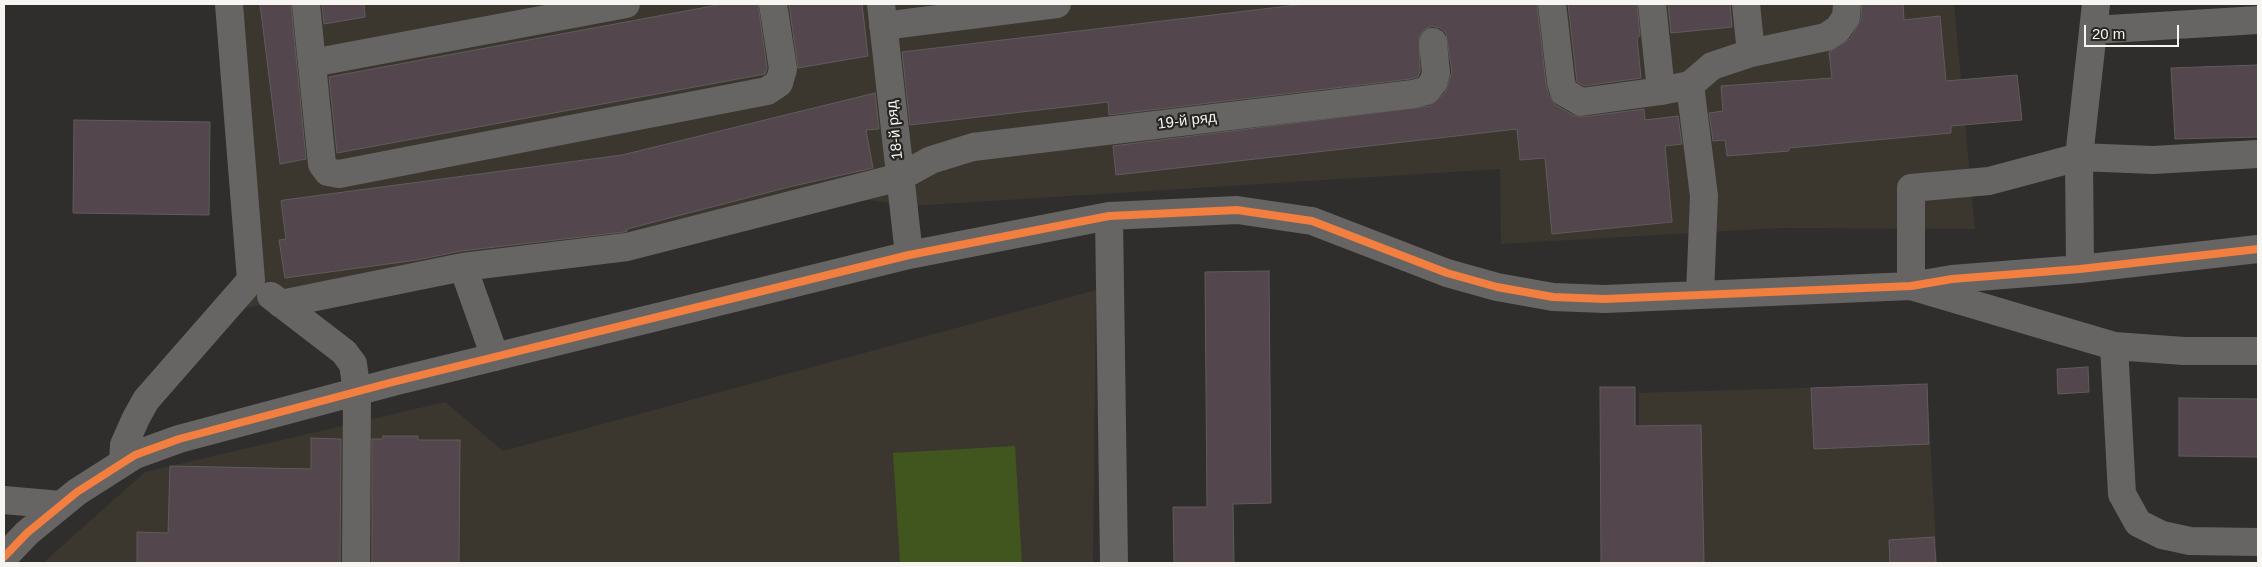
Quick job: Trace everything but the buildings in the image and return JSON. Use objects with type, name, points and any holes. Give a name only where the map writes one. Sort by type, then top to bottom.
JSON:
[{"type":"street","points":[[123,462],[124,444],[146,400],[251,280],[228,4]]},
{"type":"street","points":[[306,4],[322,164],[328,172],[339,174],[767,91],[779,83],[783,69],[773,4]]},
{"type":"street","points":[[312,64],[626,4]]},
{"type":"street","points":[[882,15],[1057,4]]},
{"type":"street","points":[[1552,4],[1561,82],[1564,92],[1581,102],[1690,85],[1712,66],[1751,53],[1826,37],[1838,29],[1846,17],[1847,4]]},
{"type":"street","points":[[1652,4],[1661,91]]},
{"type":"street","points":[[1746,4],[1751,53]]},
{"type":"street","name":"18-й ряд","points":[[882,15],[909,255]]},
{"type":"street","points":[[2080,269],[2079,157],[2095,17],[2258,20]]},
{"type":"street","name":"19-й ряд","points":[[900,177],[931,160],[973,147],[1414,94],[1426,91],[1433,83],[1436,73],[1433,42]]},
{"type":"street","points":[[1690,85],[1704,196],[1700,294]]},
{"type":"street","points":[[1911,286],[1911,188],[1989,181],[2079,157],[2153,160],[2258,154]]},
{"type":"street","points":[[281,304],[463,267],[627,247],[900,177]]},
{"type":"street","points":[[4,556],[27,533],[61,505],[123,462],[134,455],[179,439],[495,357],[909,255],[1110,216],[1237,210],[1312,221],[1447,273],[1506,288],[1554,297],[1605,299],[1911,286],[1952,279],[2080,269],[2258,249]]},
{"type":"street","points":[[1110,216],[1114,563]]},
{"type":"street","points":[[463,267],[495,357]]},
{"type":"street","points":[[251,280],[344,352],[353,364],[357,392],[356,563]]},
{"type":"street","points":[[1911,286],[2114,346],[2184,351],[2258,351]]},
{"type":"street","points":[[2114,346],[2122,494],[2138,523],[2162,535],[2190,541],[2258,542]]},
{"type":"street","points":[[4,500],[61,505]]},
{"type":"shaded area","points":[[215,4],[1954,4],[1975,229],[1779,228],[1501,244],[1500,169],[910,206],[854,198],[240,309],[239,234]]},
{"type":"shaded area","points":[[1096,290],[1093,563],[43,563],[145,472],[445,402],[503,451]]},
{"type":"shaded area","points":[[1927,384],[1937,563],[1638,563],[1639,393]]},
{"type":"green space","points":[[1015,446],[1022,563],[900,563],[893,453]]},
{"type":"cycle path","points":[[4,557],[27,533],[77,492],[135,455],[179,439],[393,382],[909,255],[1109,216],[1237,210],[1312,221],[1447,273],[1497,287],[1553,297],[1605,299],[1911,286],[1952,279],[2080,269],[2258,249]]}]
